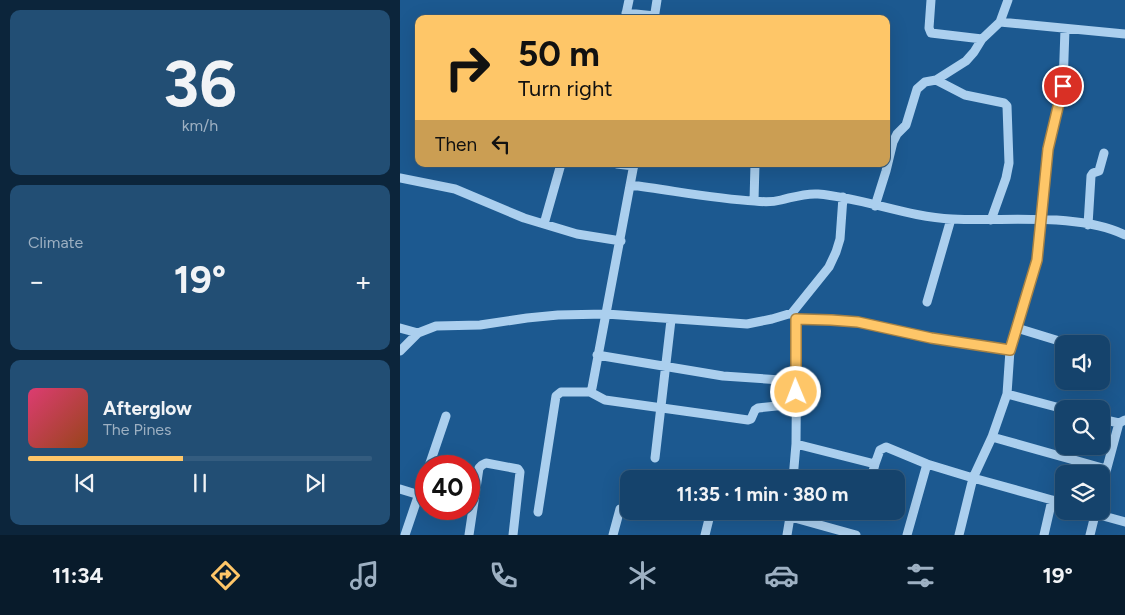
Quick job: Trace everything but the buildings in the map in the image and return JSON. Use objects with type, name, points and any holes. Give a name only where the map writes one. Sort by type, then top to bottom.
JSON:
[{"type":"street","points":[[626,15],[629,0]]},
{"type":"street","points":[[655,15],[657,0]]},
{"type":"street","points":[[931,0],[928,28],[931,33],[982,39]]},
{"type":"street","points":[[890,154],[897,134],[906,125],[918,88],[925,82],[936,80],[966,61],[982,39],[1000,22],[1008,0]]},
{"type":"street","points":[[1000,22],[1125,34]]},
{"type":"street","points":[[959,535],[972,478],[992,437],[1007,394],[1010,350],[1037,260],[1048,149],[1063,86],[1065,29]]},
{"type":"street","points":[[936,80],[965,95],[1004,103],[1007,106],[1009,163],[1006,178],[991,220]]},
{"type":"street","points":[[1088,225],[1092,176],[1093,173],[1101,168],[1104,153]]},
{"type":"street","points":[[544,224],[560,167]]},
{"type":"street","points":[[590,392],[621,241],[634,167]]},
{"type":"street","points":[[754,201],[755,167]]},
{"type":"street","points":[[875,206],[887,167]]},
{"type":"street","points":[[400,178],[455,189],[496,207],[577,234],[621,241]]},
{"type":"street","points":[[630,185],[754,201],[779,201],[799,195],[816,194],[843,197],[914,214],[951,219],[1059,220],[1115,231],[1125,235]]},
{"type":"street","points":[[794,470],[796,444],[794,316],[829,266],[836,252],[840,239],[843,197]]},
{"type":"street","points":[[927,302],[951,219]]},
{"type":"street","points":[[400,351],[418,333],[436,326],[480,325],[558,315],[606,314],[747,324],[794,316],[858,322],[931,338],[1010,350]]},
{"type":"street","points":[[655,458],[671,320]]},
{"type":"street","points":[[400,328],[418,333]]},
{"type":"street","points":[[1017,328],[1055,340]]},
{"type":"street","points":[[597,355],[724,376],[796,381]]},
{"type":"street","points":[[538,512],[556,396],[561,392],[590,392],[605,400],[748,420],[751,419],[758,408],[796,404]]},
{"type":"street","points":[[1007,394],[1055,407]]},
{"type":"street","points":[[433,455],[446,416]]},
{"type":"street","points":[[1107,465],[1122,422]]},
{"type":"street","points":[[992,437],[1092,465]]},
{"type":"street","points":[[796,444],[875,464]]},
{"type":"street","points":[[873,470],[880,450],[886,448],[927,464],[1055,501]]},
{"type":"street","points":[[480,467],[486,463],[518,468],[520,475],[513,535]]},
{"type":"street","points":[[907,535],[927,464]]},
{"type":"street","points":[[400,489],[415,494]]},
{"type":"street","points":[[1044,535],[1052,500]]},
{"type":"street","points":[[613,535],[620,509]]},
{"type":"street","points":[[405,535],[415,513]]},
{"type":"street","points":[[1110,518],[1125,522]]},
{"type":"street","points":[[469,535],[470,520]]},
{"type":"street","points":[[705,535],[709,520]]},
{"type":"street","points":[[787,535],[790,520]]},
{"type":"street","points":[[810,520],[856,535]]},
{"type":"street","points":[[1090,535],[1093,520]]},
{"type":"route","points":[[796,392],[796,319],[858,322],[931,338],[1010,350],[1037,260],[1048,149],[1063,86]]}]
